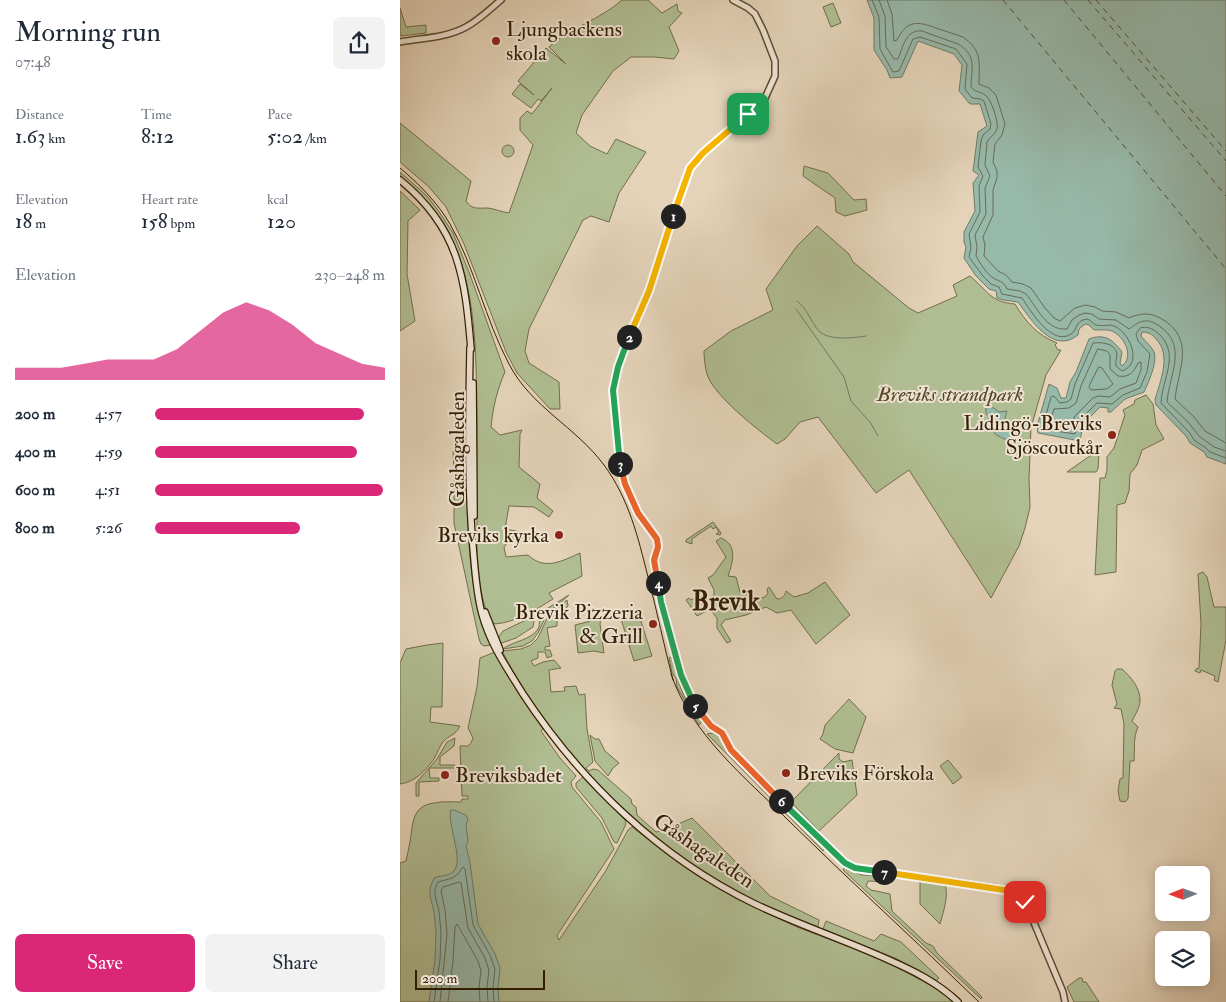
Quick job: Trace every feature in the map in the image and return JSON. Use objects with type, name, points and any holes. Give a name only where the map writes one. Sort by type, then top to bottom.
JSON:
[{"type":"main road","name":"Gåshagaleden","points":[[400,180],[431,209],[442,225],[452,248],[464,286],[474,396],[473,551],[483,616],[499,653],[511,674],[551,734],[594,785],[632,821],[687,864],[754,904],[908,969],[936,984],[958,1002]]},
{"type":"street","points":[[400,42],[445,35],[457,31],[471,24],[501,0]]},
{"type":"street","points":[[734,0],[755,14],[775,61],[775,76],[765,98],[703,153],[690,168],[649,291],[618,367],[613,390],[625,484],[638,513],[657,539],[658,547],[654,560],[658,573],[659,591],[681,675],[687,692],[697,708],[711,726],[722,733],[731,750],[845,863],[855,868],[1004,890],[1015,893],[1020,897],[1025,902],[1032,917],[1063,992],[1065,1002]]},
{"type":"green space","points":[[622,0],[648,0],[662,13],[677,4],[678,11],[682,13],[669,27],[679,51],[674,59],[631,57],[613,71],[582,115],[576,133],[590,146],[607,154],[616,139],[646,152],[619,193],[609,222],[591,216],[583,220],[529,329],[525,351],[529,363],[559,382],[560,409],[550,409],[517,373],[506,352],[464,244],[446,207],[429,187],[400,162],[400,123],[471,181],[466,201],[471,206],[491,208],[509,213],[533,145],[520,130],[520,118],[527,111],[532,114],[552,88],[541,101],[538,99],[531,108],[512,94],[520,84],[534,95],[518,81],[546,48],[566,64],[549,47],[566,34],[604,13]]},
{"type":"green space","points":[[833,3],[841,23],[831,27],[823,7]]},
{"type":"green space","points":[[400,8],[406,27],[426,25],[426,33],[400,36]]},
{"type":"green space","points":[[506,145],[510,145],[514,151],[510,157],[506,157],[502,153],[502,149]]},
{"type":"green space","points":[[804,166],[828,173],[854,200],[866,199],[867,210],[845,216],[836,212],[835,198],[803,176]]},
{"type":"green space","points":[[400,172],[427,196],[453,233],[505,372],[496,399],[491,427],[500,435],[522,430],[520,434],[519,467],[540,484],[537,498],[553,511],[549,517],[534,507],[509,506],[505,529],[536,535],[532,542],[508,542],[504,547],[506,557],[528,555],[534,560],[547,564],[580,553],[582,576],[549,593],[553,599],[525,615],[503,623],[495,624],[487,611],[482,593],[477,556],[475,346],[470,299],[465,276],[458,254],[445,225],[427,202],[400,176]]},
{"type":"green space","points":[[400,191],[420,210],[408,221],[407,274],[415,321],[400,331]]},
{"type":"green space","name":"Breviks strandpark","points":[[817,226],[849,254],[853,262],[909,308],[918,313],[957,296],[953,285],[970,276],[990,295],[1000,301],[1015,304],[1023,317],[1033,327],[1057,343],[1055,345],[1058,350],[1061,350],[1046,375],[1031,428],[1030,507],[1025,528],[1019,546],[991,598],[909,470],[876,493],[818,417],[800,422],[785,439],[777,444],[727,402],[711,383],[707,374],[704,351],[731,331],[773,310],[766,289],[797,246]]},
{"type":"green space","points":[[1146,395],[1153,404],[1156,425],[1164,439],[1142,450],[1137,465],[1130,474],[1129,491],[1125,503],[1117,505],[1116,572],[1095,575],[1100,478],[1105,478],[1107,457],[1114,448],[1125,415],[1123,410],[1134,404],[1135,400]]},
{"type":"green space","points":[[459,445],[466,453],[467,471],[461,470]]},
{"type":"green space","points":[[453,451],[458,451],[459,473],[456,493],[455,493]]},
{"type":"green space","points":[[1097,451],[1099,453],[1098,469],[1096,472],[1067,472]]},
{"type":"green space","points":[[467,473],[470,561],[477,603],[491,645],[484,646],[479,639],[454,523],[454,496],[458,494],[462,474]]},
{"type":"green space","points":[[713,522],[721,533],[720,535],[716,534],[719,532],[716,527],[713,529],[711,526],[692,539],[692,544],[686,542],[686,540]]},
{"type":"green space","points":[[721,538],[732,549],[733,554],[728,576],[736,577],[740,592],[757,599],[765,597],[769,587],[777,599],[779,599],[783,597],[786,591],[794,597],[808,593],[825,582],[850,615],[816,644],[791,610],[777,613],[766,607],[746,615],[725,620],[721,625],[731,641],[727,643],[717,628],[717,618],[710,609],[697,616],[686,600],[689,598],[691,600],[701,595],[705,601],[714,595],[714,590],[708,578],[713,575],[726,557],[716,541]]},
{"type":"green space","points":[[1203,572],[1207,577],[1214,607],[1226,607],[1226,640],[1218,682],[1214,680],[1215,676],[1201,670],[1200,673],[1195,671],[1199,668],[1201,624],[1198,574]]},
{"type":"green space","points":[[569,595],[547,614],[532,641],[523,646],[503,649],[535,633],[539,627],[540,613]]},
{"type":"green space","points":[[567,600],[568,606],[563,612],[564,615],[557,616],[557,626],[547,628],[550,646],[545,647],[545,650],[550,650],[552,656],[547,658],[545,652],[538,652],[538,658],[531,661],[534,666],[554,660],[561,668],[549,670],[551,692],[565,691],[564,687],[576,686],[579,695],[585,694],[587,729],[593,762],[586,768],[589,771],[593,769],[598,770],[631,799],[632,804],[636,807],[637,815],[656,832],[692,818],[770,896],[819,920],[818,927],[742,894],[696,866],[662,842],[600,786],[546,722],[502,651],[521,649],[531,645],[538,638],[548,616]]},
{"type":"green space","points":[[639,615],[652,656],[634,661],[621,619]]},
{"type":"green space","points":[[601,616],[600,624],[604,653],[594,651],[578,653],[575,625]]},
{"type":"green space","points":[[528,619],[534,621],[533,627],[516,638],[499,644],[498,638],[503,631]]},
{"type":"green space","points":[[443,643],[442,707],[431,707],[430,722],[460,726],[456,732],[443,742],[434,759],[423,772],[410,781],[400,784],[400,663],[406,649]]},
{"type":"green space","points":[[495,652],[508,676],[543,729],[541,731],[560,758],[576,776],[571,782],[572,787],[601,822],[614,849],[558,934],[559,940],[605,872],[628,830],[632,827],[695,874],[750,905],[797,927],[893,965],[937,989],[954,1002],[400,1002],[400,863],[406,861],[413,823],[417,812],[421,808],[434,803],[461,802],[462,799],[468,799],[468,796],[462,796],[460,746],[468,746],[473,738],[468,728],[477,687],[480,658]]},
{"type":"green space","points":[[671,657],[685,698],[703,720],[699,725],[677,687],[669,658]]},
{"type":"green space","points":[[1117,669],[1122,669],[1132,679],[1140,697],[1139,706],[1132,721],[1138,727],[1135,739],[1134,761],[1130,761],[1128,799],[1125,802],[1120,801],[1118,791],[1120,779],[1123,778],[1124,724],[1121,709],[1114,708],[1117,704],[1112,685]]},
{"type":"green space","points":[[849,699],[866,717],[853,753],[835,749],[820,739],[825,725]]},
{"type":"green space","points":[[713,733],[721,738],[728,750],[820,843],[825,849],[823,851],[707,734]]},
{"type":"green space","points":[[590,735],[595,739],[599,739],[605,751],[619,763],[608,776],[595,761]]},
{"type":"green space","points":[[455,738],[454,746],[440,757],[440,765],[455,765],[455,768],[429,768],[447,742]]},
{"type":"green space","points":[[839,753],[839,759],[843,762],[852,760],[857,795],[819,831],[791,802]]},
{"type":"green space","points":[[948,760],[962,777],[953,784],[940,766]]},
{"type":"green space","points":[[429,768],[430,778],[439,778],[439,781],[419,782],[419,796],[416,796],[416,783]]},
{"type":"green space","points":[[583,777],[625,820],[626,824],[617,843],[614,842],[602,818],[576,787],[576,783]]},
{"type":"green space","points":[[844,868],[862,875],[890,876],[889,882],[868,881],[866,886],[871,890],[890,894],[892,911],[926,943],[933,946],[937,953],[982,997],[981,999],[843,870]]},
{"type":"green space","points":[[920,881],[945,884],[946,899],[940,924],[920,904]]},
{"type":"green space","points":[[826,921],[874,941],[881,934],[901,942],[939,978],[936,981],[897,959],[823,929]]},
{"type":"green space","points":[[1079,978],[1086,982],[1099,1002],[1074,1002],[1067,987]]},
{"type":"water","points":[[867,0],[1226,0],[1226,464],[1207,457],[1204,452],[1190,443],[1186,436],[1156,405],[1155,400],[1162,377],[1164,360],[1161,345],[1146,332],[1142,332],[1141,336],[1152,348],[1155,361],[1144,392],[1125,399],[1111,412],[1108,412],[1108,408],[1100,407],[1083,424],[1080,441],[1038,433],[1037,426],[1049,384],[1057,388],[1061,398],[1066,398],[1070,382],[1089,339],[1104,337],[1112,341],[1122,352],[1120,363],[1122,366],[1126,362],[1127,348],[1122,339],[1114,332],[1094,330],[1085,324],[1079,329],[1078,335],[1069,340],[1060,341],[1051,338],[1036,326],[1018,302],[997,298],[996,291],[989,289],[976,276],[964,258],[966,247],[964,232],[975,211],[973,183],[979,175],[973,171],[978,132],[987,126],[980,104],[970,104],[959,91],[962,65],[954,54],[918,41],[902,77],[890,78],[874,50],[874,18]]},
{"type":"water","points":[[986,407],[994,408],[999,412],[1007,411],[1004,422],[1012,422],[1017,426],[1018,431],[1011,439],[1004,439],[995,434],[986,412]]},
{"type":"water","points":[[451,810],[466,815],[468,819],[466,825],[468,841],[466,846],[478,924],[495,954],[500,968],[499,1002],[429,1002],[435,960],[436,933],[430,888],[434,878],[450,874],[455,870],[457,863],[450,817]]},
{"type":"waterway","points":[[797,301],[823,334],[835,338],[866,336]]},
{"type":"waterway","points":[[796,309],[844,377],[851,401],[870,422],[878,436]]},
{"type":"ferry route","points":[[1003,0],[1226,269]]},
{"type":"ferry route","points":[[1064,0],[1226,196]]},
{"type":"ferry route","points":[[1088,0],[1226,161]]},
{"type":"ferry route","points":[[1096,0],[1226,151]]},
{"type":"tram line","points":[[400,168],[427,194],[450,224],[466,258],[493,329],[518,379],[541,405],[593,452],[604,465],[620,491],[632,519],[640,547],[673,680]]},
{"type":"tram line","points":[[671,674],[680,696],[692,717],[721,754],[812,844],[979,1002]]},
{"type":"place","name":"Ljungbackens skola","points":[[496,41]]},
{"type":"place","name":"Lidingö-Breviks Sjöscoutkår","points":[[1112,435]]},
{"type":"place","name":"Breviks kyrka","points":[[559,535]]},
{"type":"place","name":"Brevik Pizzeria & Grill","points":[[653,624]]},
{"type":"place","name":"Breviks Förskola","points":[[786,773]]},
{"type":"place","name":"Breviksbadet","points":[[445,775]]},
{"type":"district","name":"Brevik","points":[[726,602]]},
{"type":"route","points":[[748,114],[732,126],[690,168],[649,291],[618,367],[613,390],[620,463],[625,484],[638,513],[657,539],[658,547],[654,560],[658,573],[661,602],[684,686],[707,722],[722,733],[731,750],[845,863],[855,868],[1011,891],[1025,902]]}]
